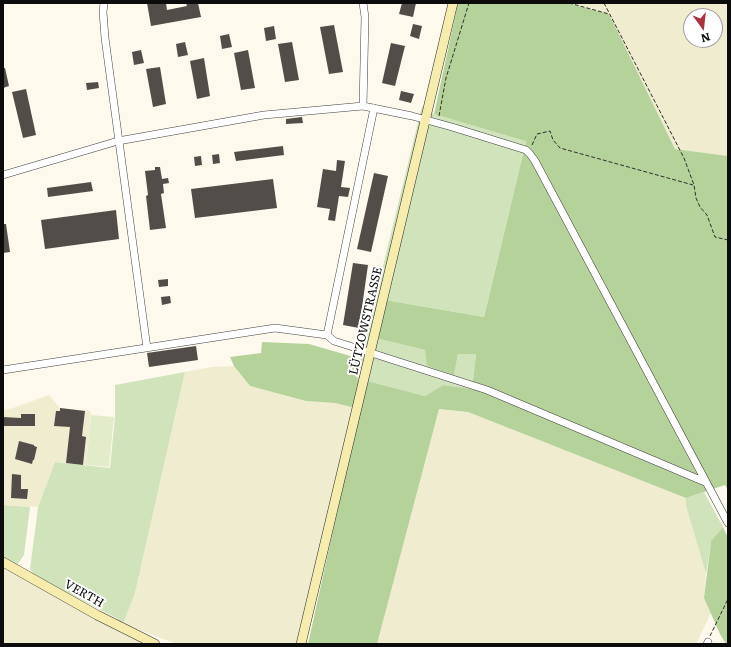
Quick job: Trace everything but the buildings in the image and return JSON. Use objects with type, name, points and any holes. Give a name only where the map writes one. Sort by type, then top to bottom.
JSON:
[{"type":"street","points":[[104,3],[103,12],[105,38],[147,348]]},
{"type":"street","points":[[363,3],[365,17],[363,106]]},
{"type":"street","name":"LÜTZOWSTRASSE","points":[[301,644],[453,3]]},
{"type":"street","points":[[3,175],[118,141],[264,115],[363,106],[425,119],[526,150],[535,161],[728,523]]},
{"type":"street","points":[[327,336],[374,108]]},
{"type":"street","points":[[3,370],[275,328],[327,336],[334,341],[487,390],[705,482]]},
{"type":"street","name":"VERTH","points":[[3,562],[91,611],[155,644]]},
{"type":"path","points":[[437,123],[446,78],[469,3]]},
{"type":"path","points":[[569,3],[609,14]]},
{"type":"path","points":[[604,3],[684,158],[694,185],[696,198],[700,207],[707,215],[715,237],[728,240]]},
{"type":"path","points":[[526,150],[532,145],[537,134],[550,131],[553,140],[560,148],[694,185]]},
{"type":"path","points":[[707,643],[728,599]]},
{"type":"shaded area","points":[[570,3],[728,3],[728,156],[675,149],[609,14]]},
{"type":"shaded area","points":[[234,366],[250,386],[306,401],[335,403],[355,407],[296,644],[177,644],[123,624],[135,593],[185,372],[212,367]]},
{"type":"shaded area","points":[[49,395],[60,408],[91,411],[86,465],[55,462],[38,507],[3,505],[3,410]]},
{"type":"shaded area","points":[[439,409],[468,412],[686,498],[686,506],[706,574],[704,598],[711,613],[696,644],[377,644]]},
{"type":"shaded area","points":[[3,565],[147,644],[3,644]]},
{"type":"green space","points":[[458,3],[567,3],[609,14],[675,149],[728,156],[728,490],[725,485],[686,498],[468,412],[439,409],[377,644],[308,644],[360,409],[335,403],[306,401],[250,386],[234,366],[230,357],[261,353],[262,342],[309,344],[361,359],[357,378],[359,382],[371,382],[425,396],[443,385],[472,389],[476,354],[458,354],[454,375],[427,366],[425,350],[376,338],[385,300],[484,317],[526,141],[434,114]]},
{"type":"green space","points":[[422,106],[434,114],[526,140],[484,317],[385,300],[377,338],[425,350],[454,374],[458,354],[476,354],[472,389],[443,385],[425,396],[371,382],[359,382],[357,378],[361,359],[358,353],[361,343],[365,340]]},
{"type":"green space","points":[[185,372],[135,593],[123,624],[116,618],[35,576],[30,569],[38,507],[55,462],[110,468],[115,417],[115,385]]},
{"type":"green space","points":[[91,415],[114,417],[109,467],[86,465]]},
{"type":"green space","points":[[704,492],[723,527],[711,541],[706,574],[686,506],[686,498]]},
{"type":"green space","points":[[3,505],[30,507],[24,555],[17,565],[3,557]]},
{"type":"green space","points":[[723,527],[728,538],[728,644],[726,644],[720,634],[704,598],[711,541]]}]
